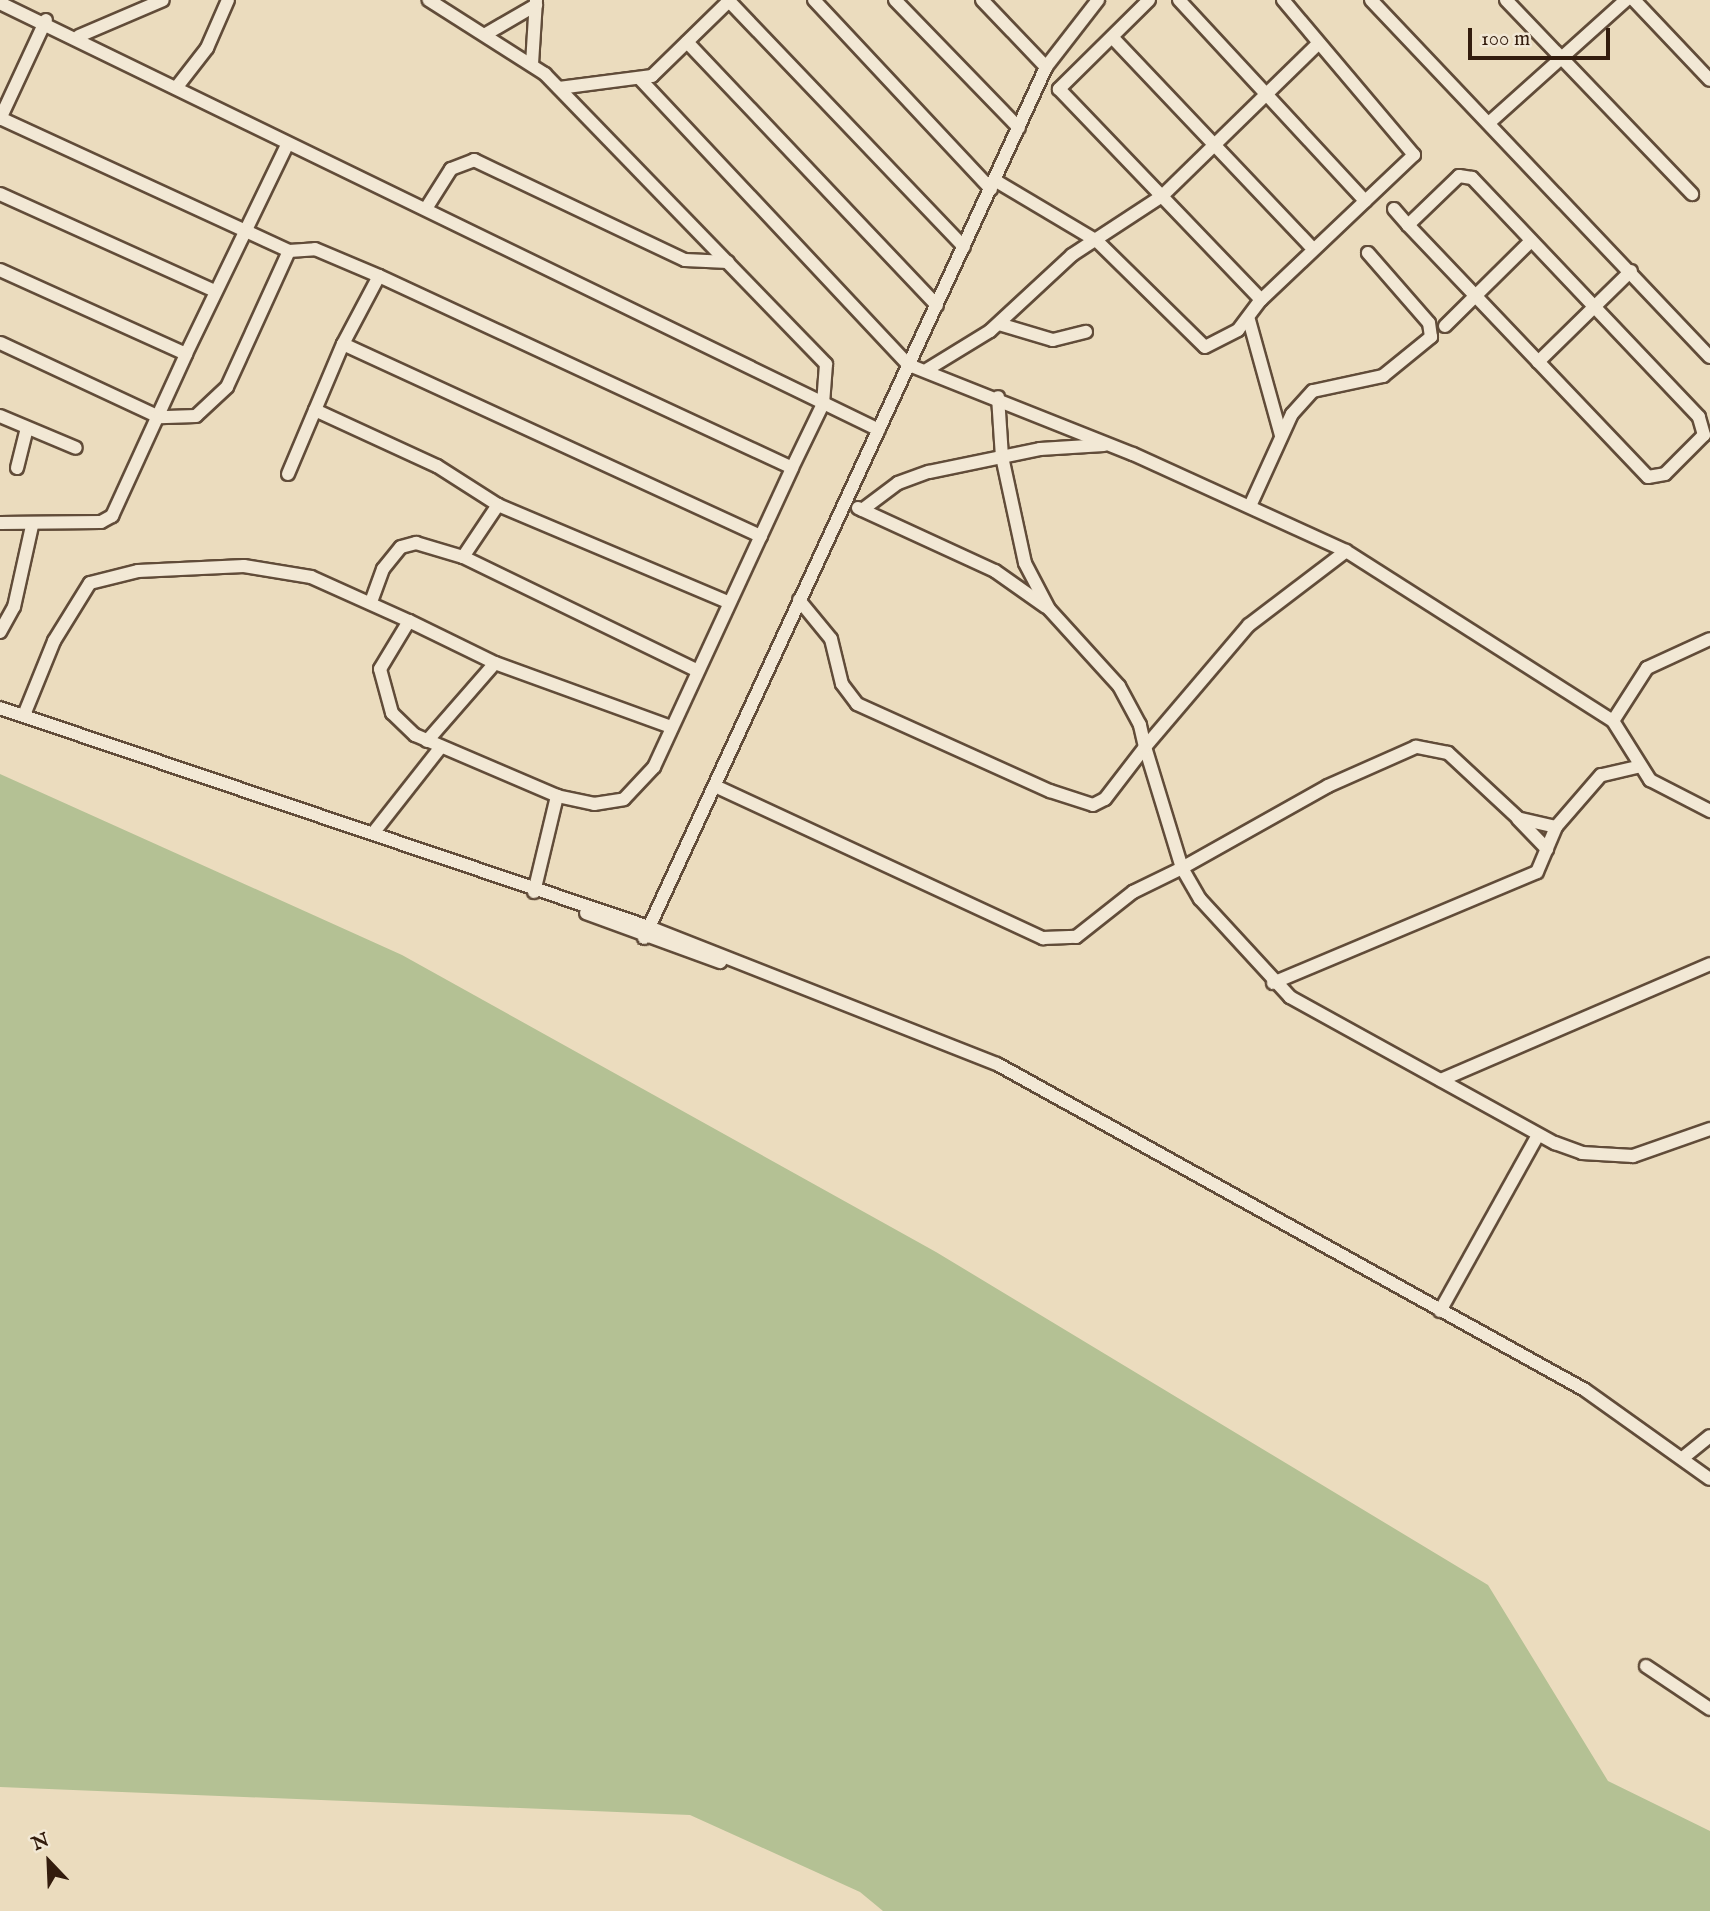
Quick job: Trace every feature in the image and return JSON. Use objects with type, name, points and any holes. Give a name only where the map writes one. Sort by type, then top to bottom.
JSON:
[{"type":"street","points":[[79,36],[163,0]]},
{"type":"street","points":[[176,88],[207,48],[228,0]]},
{"type":"street","points":[[410,621],[385,654],[381,682],[392,713],[427,741],[557,796],[594,804],[624,799],[648,778],[696,670],[823,404],[826,364],[559,88],[532,64],[429,0]]},
{"type":"street","points":[[814,0],[994,185],[1097,241],[1205,346],[1249,320],[1261,300],[1313,248],[1410,161],[1414,148],[1283,0]]},
{"type":"street","points":[[895,0],[1019,128]]},
{"type":"street","points":[[647,933],[799,600],[994,185],[1046,67],[1098,0]]},
{"type":"street","points":[[1059,89],[1149,0]]},
{"type":"street","points":[[1179,0],[1365,201]]},
{"type":"street","points":[[1371,0],[1490,122],[1710,357]]},
{"type":"street","points":[[1506,0],[1692,194]]},
{"type":"street","points":[[1490,122],[1559,57],[1626,0]]},
{"type":"street","points":[[1634,0],[1710,80]]},
{"type":"street","points":[[559,88],[641,80],[687,42],[729,1],[964,247]]},
{"type":"street","points":[[2,2],[79,36],[287,145],[426,207],[879,430]]},
{"type":"street","points":[[486,34],[536,2]]},
{"type":"street","points":[[532,64],[536,2]]},
{"type":"street","points":[[986,2],[1046,67]]},
{"type":"street","points":[[46,20],[0,119],[245,228],[289,251],[315,249],[379,276],[792,468]]},
{"type":"street","points":[[1112,37],[1313,248]]},
{"type":"street","points":[[687,42],[937,305]]},
{"type":"street","points":[[928,369],[999,324],[1072,255],[1162,196],[1319,43]]},
{"type":"street","points":[[641,80],[909,365],[928,369],[1111,445],[1346,551],[1613,721],[1637,767],[1667,792],[1706,806]]},
{"type":"street","points":[[1041,80],[1059,89],[1261,300]]},
{"type":"street","points":[[0,523],[32,526],[112,516],[215,291],[287,145]]},
{"type":"street","points":[[426,207],[451,169],[474,160],[685,260],[728,261]]},
{"type":"street","points":[[1394,209],[1408,225],[1648,477],[1665,474],[1704,435],[1704,425],[1595,307],[1465,175],[1408,225]]},
{"type":"street","points":[[0,194],[215,291]]},
{"type":"street","points":[[1445,326],[1531,241]]},
{"type":"street","points":[[0,343],[159,417],[179,421],[216,403],[289,251]]},
{"type":"street","points":[[1250,506],[1281,435],[1313,391],[1383,376],[1431,337],[1429,323],[1368,253]]},
{"type":"street","points":[[0,271],[186,354]]},
{"type":"street","points":[[1538,362],[1631,271]]},
{"type":"street","points":[[288,474],[342,344],[379,276]]},
{"type":"street","points":[[1249,320],[1281,435]]},
{"type":"street","points":[[999,324],[1053,340],[1086,332]]},
{"type":"street","points":[[342,344],[761,536]]},
{"type":"street","points":[[998,397],[1002,457],[1025,563],[1049,609]]},
{"type":"street","points":[[315,410],[438,467],[498,505],[728,602]]},
{"type":"street","points":[[0,416],[76,448]]},
{"type":"street","points":[[17,468],[27,428]]},
{"type":"street","points":[[862,510],[898,483],[1002,457],[1111,445]]},
{"type":"street","points":[[845,503],[995,571],[1049,609],[1119,686],[1145,747],[1182,868],[1200,899],[1272,983],[1343,1030],[1441,1080],[1538,1135],[1582,1153],[1612,1157],[1657,1151],[1710,1129]]},
{"type":"street","points":[[463,557],[498,505]]},
{"type":"street","points":[[0,632],[15,607],[32,526]]},
{"type":"street","points":[[371,602],[383,569],[401,547],[416,543],[463,557],[696,670]]},
{"type":"street","points":[[799,600],[831,639],[842,684],[858,704],[1050,791],[1100,804],[1249,625],[1346,551]]},
{"type":"street","points":[[24,715],[80,590],[103,578],[244,566],[311,577],[371,602],[495,663],[671,727]]},
{"type":"street","points":[[1613,721],[1647,668],[1710,639]]},
{"type":"street","points":[[427,741],[495,663]]},
{"type":"street","points":[[0,708],[374,832],[750,969],[997,1064],[1585,1391],[1684,1457],[1710,1479]]},
{"type":"street","points":[[374,832],[441,747]]},
{"type":"street","points":[[715,786],[1043,938],[1076,937],[1133,892],[1182,868],[1328,786],[1416,747],[1448,753],[1547,849]]},
{"type":"street","points":[[1272,983],[1537,872],[1556,827],[1601,775],[1637,767]]},
{"type":"street","points":[[534,892],[557,796]]},
{"type":"street","points":[[1518,818],[1556,827]]},
{"type":"street","points":[[561,901],[628,920],[647,933],[674,936],[750,969]]},
{"type":"street","points":[[628,920],[657,908]]},
{"type":"street","points":[[657,908],[674,936]]},
{"type":"street","points":[[1441,1080],[1710,964]]},
{"type":"street","points":[[1440,1311],[1538,1135]]},
{"type":"street","points":[[1684,1457],[1710,1436]]},
{"type":"street","points":[[1646,1666],[1710,1709]]},
{"type":"green space","points":[[0,774],[402,955],[936,1252],[1488,1585],[1608,1781],[1710,1831],[1710,1911],[883,1911],[860,1892],[690,1815],[0,1787]]}]
